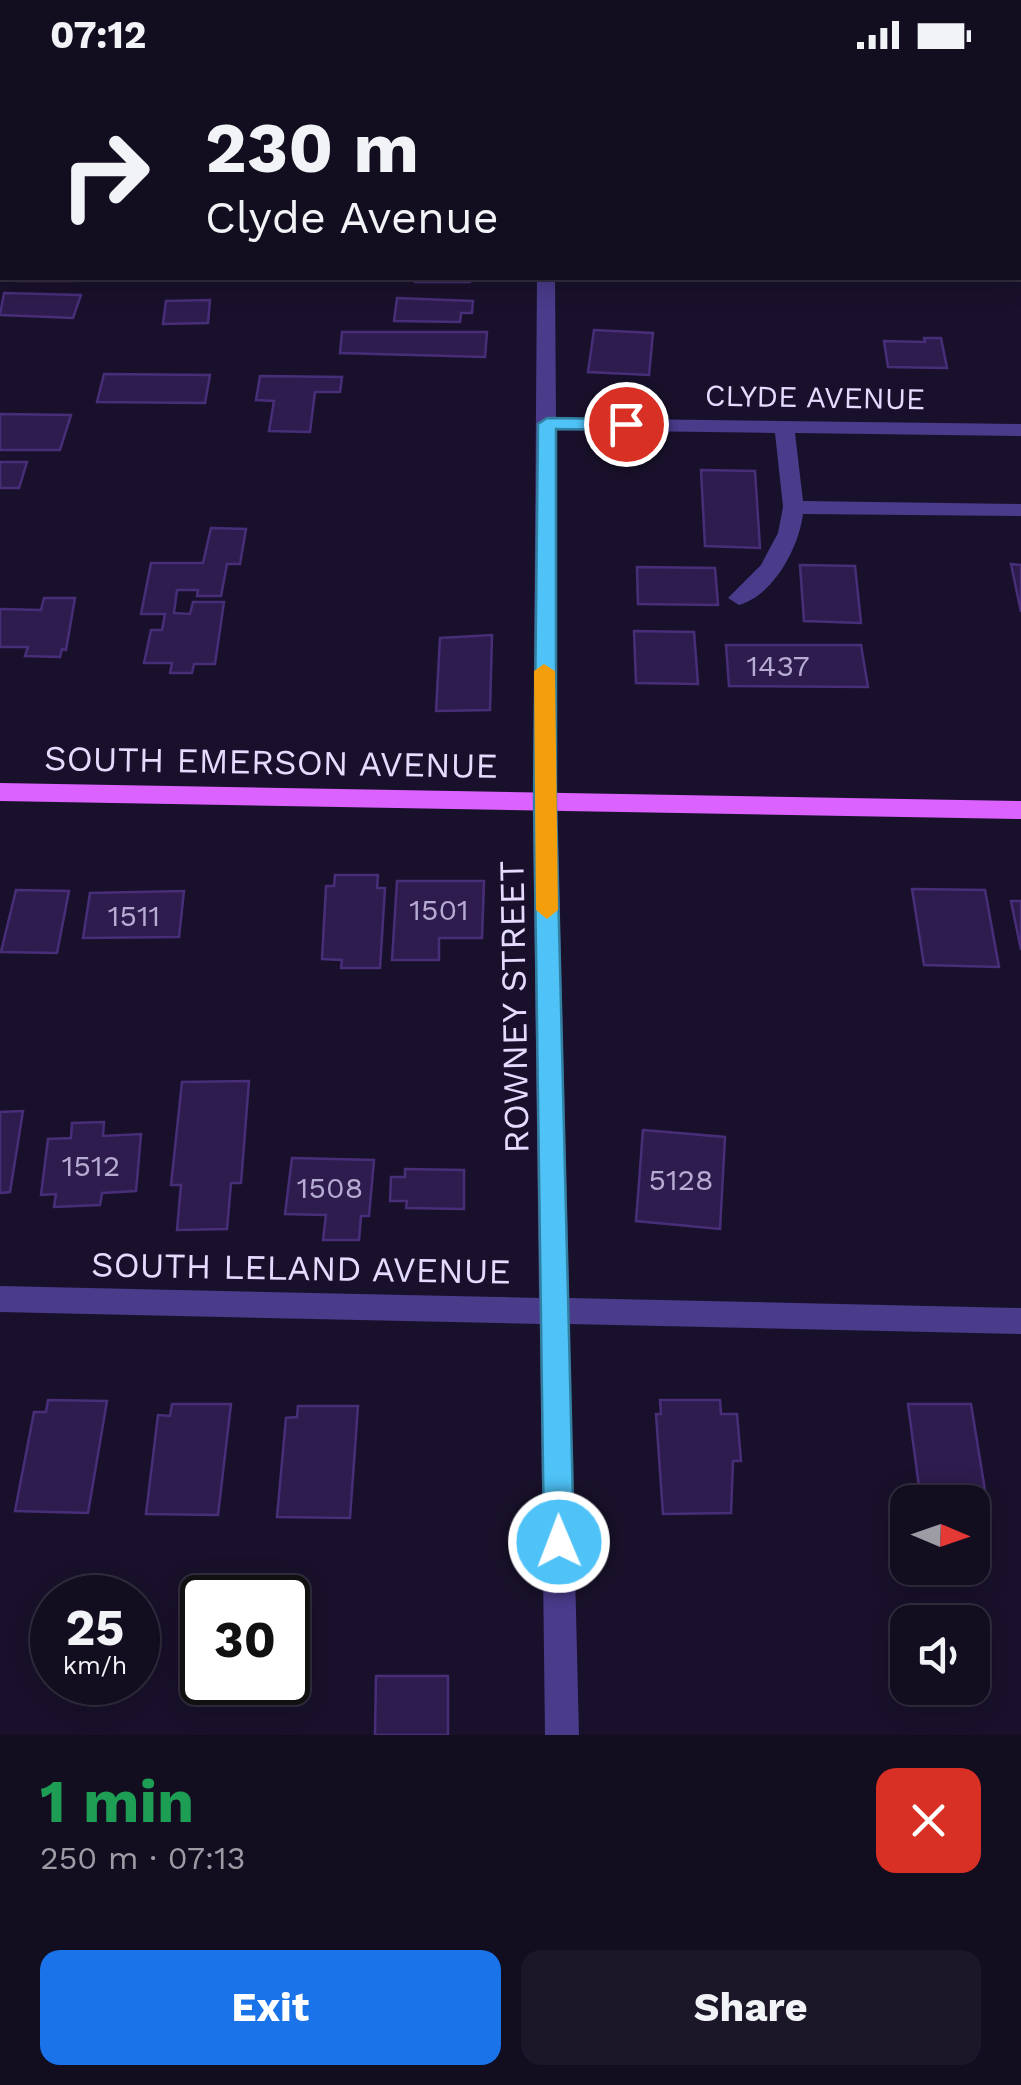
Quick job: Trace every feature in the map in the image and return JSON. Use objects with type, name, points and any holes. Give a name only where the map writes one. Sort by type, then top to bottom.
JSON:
[{"type":"main road","name":"SOUTH EMERSON AVENUE","points":[[0,792],[1021,810]]},
{"type":"street","name":"ROWNEY STREET","points":[[546,280],[545,802],[562,1735]]},
{"type":"street","name":"CLYDE AVENUE","points":[[547,424],[1021,430]]},
{"type":"street","points":[[739,598],[756,586],[793,530],[784,427]]},
{"type":"street","points":[[793,507],[1021,510]]},
{"type":"street","name":"SOUTH LELAND AVENUE","points":[[0,1298],[1021,1321]]},
{"type":"building","points":[[415,280],[470,280],[470,282]]},
{"type":"building","points":[[4,293],[81,295],[73,318],[0,315]]},
{"type":"building","points":[[397,298],[473,301],[472,313],[461,313],[460,322],[394,321]]},
{"type":"building","points":[[210,300],[208,323],[163,324],[166,301]]},
{"type":"building","points":[[594,330],[653,333],[649,375],[588,372]]},
{"type":"building","points":[[342,332],[487,332],[485,357],[340,353]]},
{"type":"building","points":[[924,338],[941,338],[947,368],[888,367],[884,341],[925,342]]},
{"type":"building","points":[[104,374],[210,375],[205,403],[97,402]]},
{"type":"building","points":[[260,376],[342,377],[340,392],[315,392],[310,432],[269,431],[274,401],[256,400]]},
{"type":"building","points":[[0,414],[71,415],[60,450],[0,450]]},
{"type":"building","points":[[0,462],[27,462],[19,488],[0,488]]},
{"type":"building","points":[[701,470],[755,471],[760,548],[705,546]]},
{"type":"building","points":[[211,528],[246,529],[240,564],[227,564],[221,596],[197,596],[198,590],[177,590],[174,613],[190,614],[193,602],[224,602],[215,664],[194,664],[192,673],[170,673],[172,663],[144,663],[151,630],[162,630],[165,614],[141,614],[151,563],[203,563]]},
{"type":"building","points":[[1011,564],[1021,565],[1021,612]]},
{"type":"building","points":[[800,565],[855,566],[861,623],[804,621]]},
{"type":"building","points":[[637,567],[715,568],[718,605],[638,604]]},
{"type":"building","points":[[44,598],[75,598],[66,650],[62,649],[60,657],[25,656],[28,647],[0,647],[0,609],[41,610]]},
{"type":"building","points":[[634,631],[694,632],[698,684],[636,683]]},
{"type":"building","points":[[492,635],[490,710],[436,711],[440,638]]},
{"type":"building","points":[[726,645],[861,645],[868,687],[729,686]]},
{"type":"building","points":[[335,875],[378,875],[377,888],[385,888],[380,968],[341,968],[342,960],[322,959],[326,886],[334,886]]},
{"type":"building","points":[[397,881],[484,881],[482,938],[439,938],[439,960],[392,960]]},
{"type":"building","points":[[912,889],[985,890],[999,967],[924,965]]},
{"type":"building","points":[[16,890],[69,891],[57,953],[1,952]]},
{"type":"building","points":[[184,891],[179,937],[83,938],[90,893]]},
{"type":"building","points":[[1011,901],[1021,901],[1021,950]]},
{"type":"building","points":[[249,1081],[241,1183],[231,1183],[227,1229],[177,1230],[181,1185],[171,1185],[182,1082]]},
{"type":"building","points":[[23,1111],[10,1192],[0,1193],[0,1112]]},
{"type":"building","points":[[104,1122],[103,1136],[141,1134],[136,1191],[102,1193],[100,1205],[54,1207],[56,1194],[41,1195],[48,1139],[71,1138],[72,1123]]},
{"type":"building","points":[[643,1130],[725,1137],[720,1229],[636,1221]]},
{"type":"building","points":[[292,1158],[374,1160],[369,1216],[361,1216],[359,1240],[323,1240],[326,1215],[285,1214]]},
{"type":"building","points":[[405,1169],[464,1170],[464,1209],[406,1208],[407,1201],[390,1201],[391,1177],[405,1177]]},
{"type":"building","points":[[48,1400],[107,1401],[88,1513],[15,1511],[34,1412],[46,1412]]},
{"type":"building","points":[[660,1400],[720,1400],[721,1414],[737,1414],[741,1461],[733,1461],[731,1513],[663,1514],[656,1414],[661,1414]]},
{"type":"building","points":[[172,1404],[231,1404],[218,1515],[146,1514],[158,1415],[170,1416]]},
{"type":"building","points":[[908,1404],[971,1404],[984,1485],[919,1485]]},
{"type":"building","points":[[298,1406],[358,1406],[350,1518],[277,1517],[286,1418],[297,1417]]},
{"type":"building","points":[[376,1676],[448,1676],[448,1735],[375,1735]]},
{"type":"slow traffic","points":[[544,671],[547,910]]},
{"type":"route","points":[[559,1542],[545,802],[547,424],[626,424]]}]
